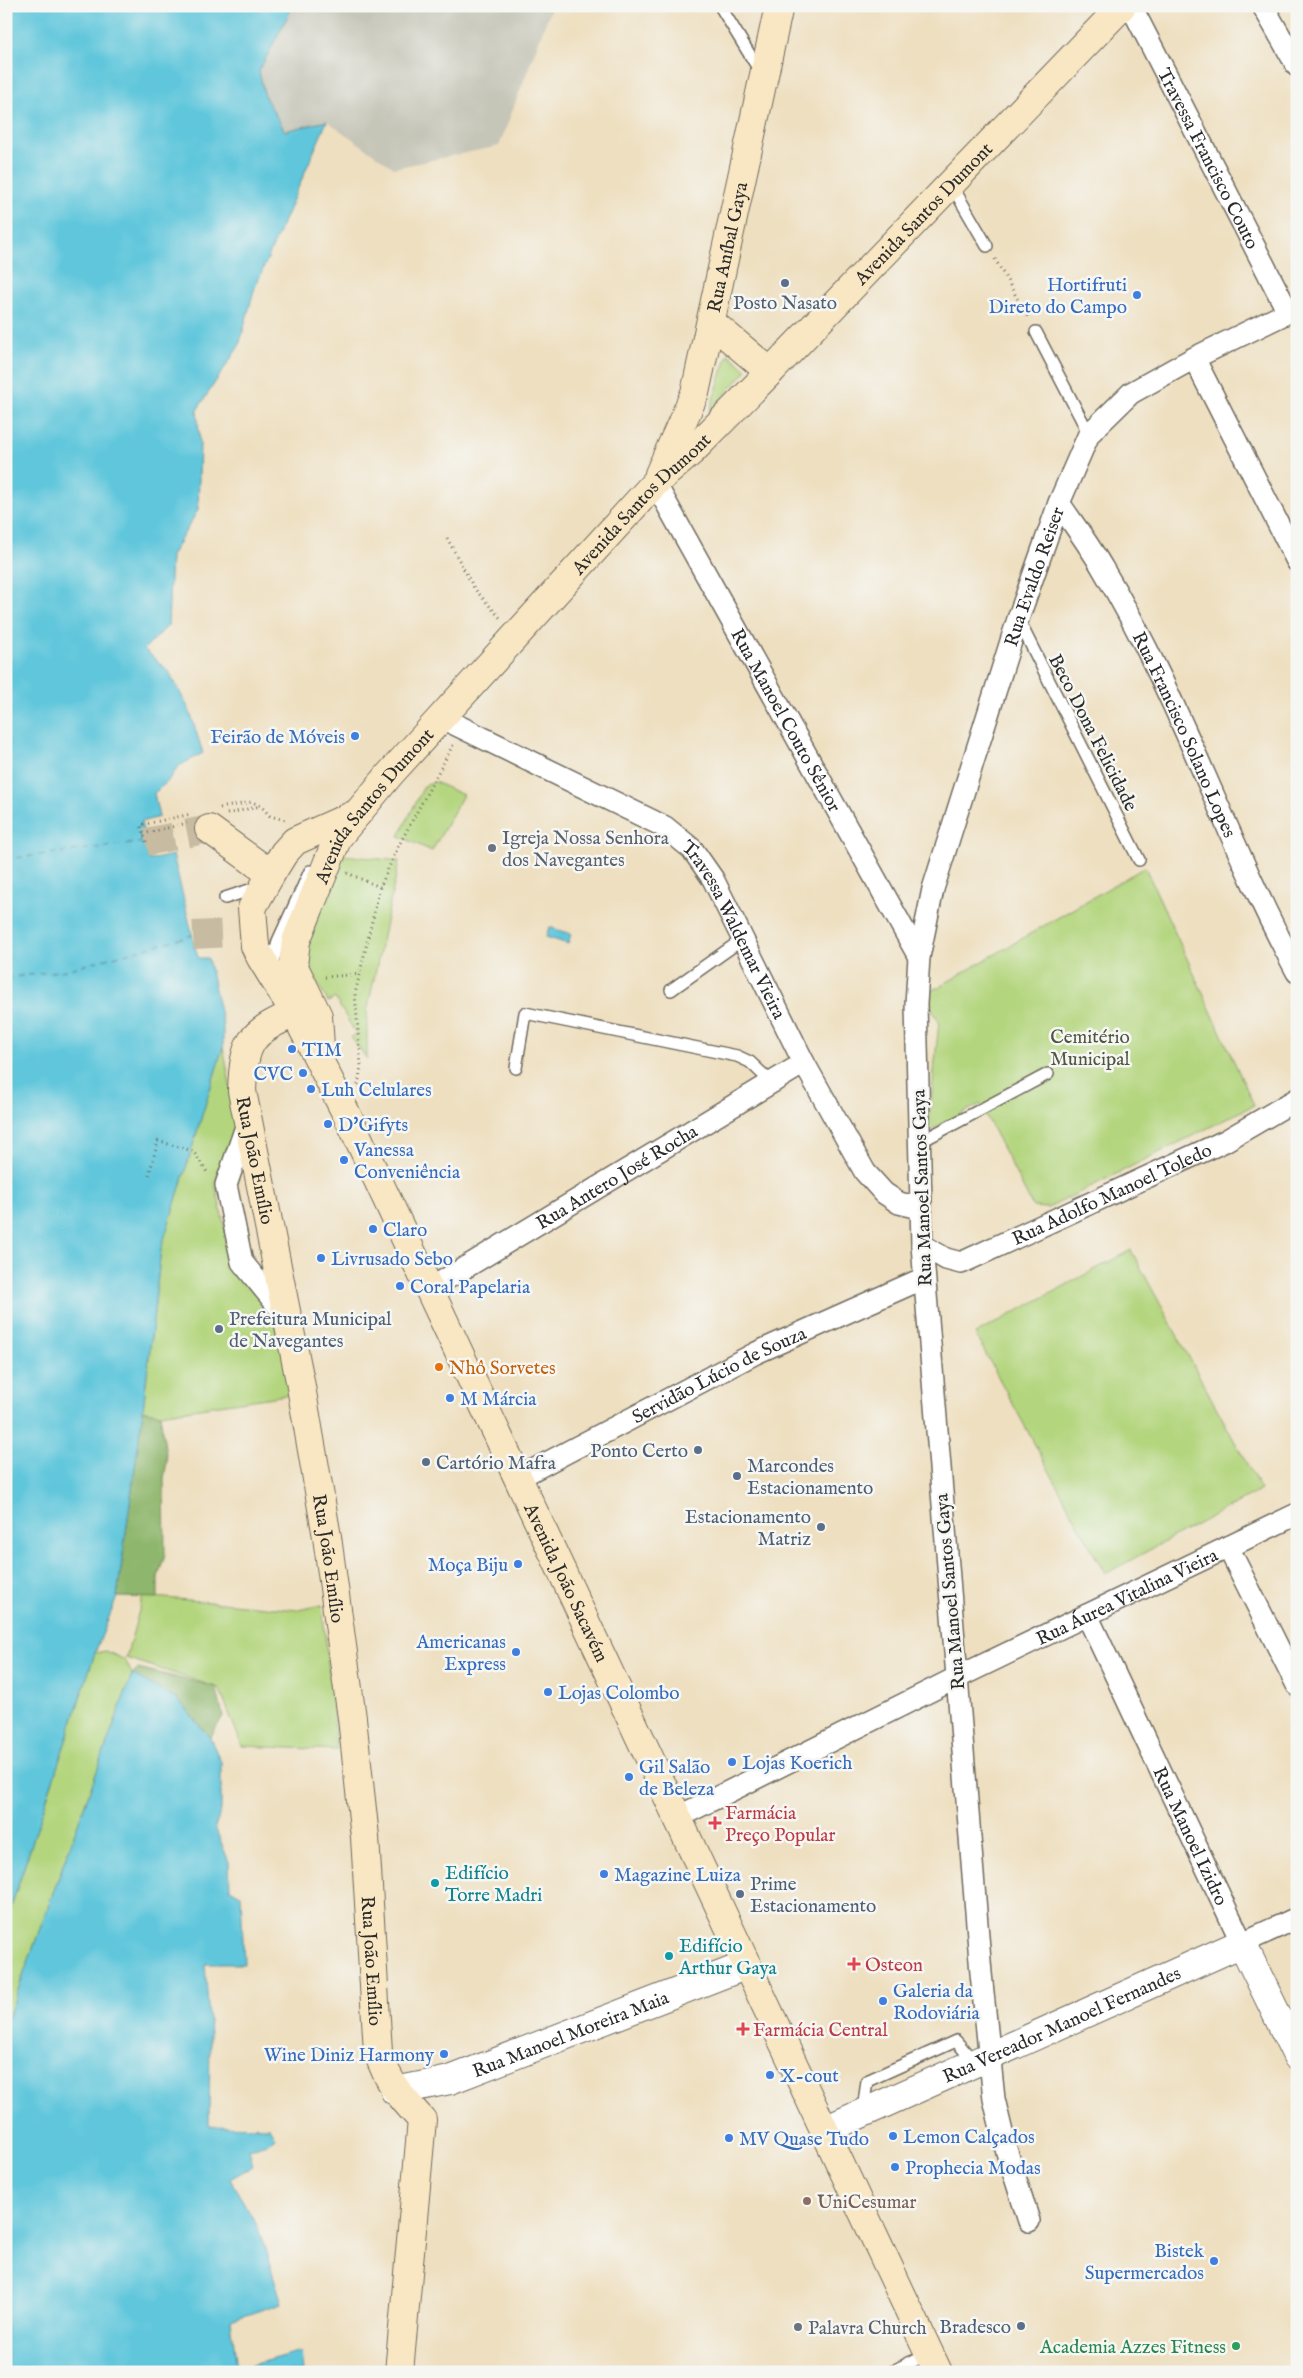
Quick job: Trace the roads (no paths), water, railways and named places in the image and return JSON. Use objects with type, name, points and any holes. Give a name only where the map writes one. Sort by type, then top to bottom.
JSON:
[{"type":"main road","name":"Rua Aníbal Gaya","points":[[655,483],[676,440],[695,393],[712,323],[780,6]]},
{"type":"main road","name":"Avenida Santos Dumont","points":[[321,1065],[318,1016],[293,965],[296,941],[338,837],[442,718],[655,483],[691,452],[770,372],[1122,6]]},
{"type":"main road","points":[[712,323],[770,372]]},
{"type":"main road","name":"Avenida João Sacavém","points":[[358,814],[295,841],[284,853],[267,880],[252,908],[244,934],[255,946],[295,1013],[321,1065],[518,1478],[933,2363]]},
{"type":"main road","points":[[209,829],[267,880]]},
{"type":"main road","name":"Rua João Emílio","points":[[295,1013],[260,1031],[249,1044],[243,1062],[242,1091],[287,1317],[327,1536],[352,1718],[364,1838],[378,2052],[385,2074],[395,2091],[422,2120]]},
{"type":"main road","points":[[399,2372],[422,2120]]},
{"type":"street","name":"Travessa Francisco Couto","points":[[1131,6],[1292,310]]},
{"type":"street","points":[[1263,6],[1297,66]]},
{"type":"street","name":"Rua Evaldo Reiser","points":[[919,957],[933,889],[1018,619],[1059,503],[1089,434],[1130,393],[1194,358],[1292,310]]},
{"type":"street","points":[[1194,358],[1297,560]]},
{"type":"street","name":"Rua Manoel Couto Sênior","points":[[655,483],[919,957]]},
{"type":"street","name":"Rua Francisco Solano Lopes","points":[[1059,503],[1089,545],[1120,597],[1180,719],[1270,919],[1297,972]]},
{"type":"street","name":"Travessa Waldemar Vieira","points":[[442,718],[666,827],[692,849],[706,867],[804,1063],[865,1172],[884,1193],[899,1203],[920,1208]]},
{"type":"street","name":"Rua Manoel Santos Gaya","points":[[919,957],[916,1004],[922,1245],[956,1678],[981,2060],[1029,2221]]},
{"type":"street","name":"Rua Antero José Rocha","points":[[428,1290],[804,1063]]},
{"type":"street","name":"Rua Adolfo Manoel Toledo","points":[[922,1245],[946,1259],[962,1263],[1198,1154],[1272,1116],[1297,1100]]},
{"type":"street","name":"Servidão Lúcio de Souza","points":[[518,1478],[756,1354],[924,1278]]},
{"type":"street","name":"Rua Áurea Vitalina Vieira","points":[[678,1818],[956,1678],[1297,1514]]},
{"type":"street","points":[[1228,1547],[1297,1685]]},
{"type":"street","name":"Rua Manoel Izidro","points":[[1087,1615],[1242,1944],[1297,2056]]},
{"type":"street","name":"Rua Vereador Manoel Fernandes","points":[[824,2130],[1297,1918]]},
{"type":"street","name":"Rua Manoel Moreira Maia","points":[[395,2091],[450,2080],[747,1965]]},
{"type":"street","name":"Rua Manoel Moreira Maia","points":[[422,2120],[434,2099],[450,2080]]},
{"type":"lane","points":[[720,6],[764,76]]},
{"type":"lane","points":[[952,184],[987,246]]},
{"type":"lane","points":[[1036,332],[1089,434]]},
{"type":"lane","name":"Beco Dona Felicidade","points":[[1018,619],[1139,860]]},
{"type":"lane","points":[[270,973],[278,941],[314,862],[338,837]]},
{"type":"lane","points":[[225,898],[267,880]]},
{"type":"lane","points":[[671,990],[743,939]]},
{"type":"lane","points":[[516,1068],[525,1013],[737,1056],[750,1062],[771,1082]]},
{"type":"lane","points":[[918,1144],[1048,1074]]},
{"type":"lane","points":[[891,2372],[933,2363]]},
{"type":"water","points":[[6,6],[293,6],[259,71],[265,97],[285,131],[327,121],[254,290],[239,346],[197,410],[200,444],[198,510],[171,556],[168,626],[144,649],[169,672],[189,709],[203,753],[179,766],[167,782],[154,793],[159,817],[141,822],[150,860],[173,855],[198,958],[208,958],[223,1025],[223,1047],[161,1249],[143,1410],[117,1597],[95,1653],[6,1922]]},
{"type":"water","points":[[549,927],[571,934],[568,944],[546,937]]},
{"type":"water","points":[[132,1674],[178,1700],[210,1738],[221,1762],[221,1810],[215,1827],[229,1862],[230,1889],[241,1895],[244,1964],[205,1964],[210,2035],[209,2126],[269,2127],[275,2137],[267,2144],[249,2149],[253,2166],[230,2179],[258,2227],[282,2303],[231,2320],[237,2369],[301,2351],[303,2372],[6,2372],[6,2023]]},
{"type":"tunnel","points":[[146,842],[209,829]]},
{"type":"tunnel","points":[[193,935],[234,933]]},
{"type":"place","name":"Posto Nasato","points":[[785,283]]},
{"type":"place","name":"Hortifruti Direto do Campo","points":[[1137,295]]},
{"type":"place","name":"Feirão de Móveis","points":[[355,736]]},
{"type":"place","name":"Igreja Nossa Senhora dos Navegantes","points":[[492,848]]},
{"type":"place","name":"TIM","points":[[292,1049]]},
{"type":"place","name":"CVC","points":[[303,1073]]},
{"type":"place","name":"Luh Celulares","points":[[311,1089]]},
{"type":"place","name":"D'Gifyts","points":[[328,1124]]},
{"type":"place","name":"Vanessa Conveniência","points":[[344,1160]]},
{"type":"place","name":"Claro","points":[[373,1229]]},
{"type":"place","name":"Livrusado Sebo","points":[[321,1258]]},
{"type":"place","name":"Coral Papelaria","points":[[400,1286]]},
{"type":"place","name":"Prefeitura Municipal de Navegantes","points":[[219,1329]]},
{"type":"place","name":"Nhô Sorvetes","points":[[439,1367]]},
{"type":"place","name":"M Márcia","points":[[450,1398]]},
{"type":"place","name":"Ponto Certo","points":[[698,1450]]},
{"type":"place","name":"Cartório Mafra","points":[[426,1462]]},
{"type":"place","name":"Marcondes Estacionamento","points":[[737,1476]]},
{"type":"place","name":"Estacionamento Matriz","points":[[821,1527]]},
{"type":"place","name":"Moça Biju","points":[[518,1564]]},
{"type":"place","name":"Americanas Express","points":[[516,1652]]},
{"type":"place","name":"Lojas Colombo","points":[[548,1692]]},
{"type":"place","name":"Lojas Koerich","points":[[732,1762]]},
{"type":"place","name":"Gil Salão de Beleza","points":[[629,1777]]},
{"type":"place","name":"Farmácia Preço Popular","points":[[715,1823]]},
{"type":"place","name":"Magazine Luiza","points":[[604,1874]]},
{"type":"place","name":"Edifício Torre Madri","points":[[435,1883]]},
{"type":"place","name":"Prime Estacionamento","points":[[740,1894]]},
{"type":"place","name":"Edifício Arthur Gaya","points":[[669,1956]]},
{"type":"place","name":"Osteon","points":[[854,1964]]},
{"type":"place","name":"Galeria da Rodoviária","points":[[883,2001]]},
{"type":"place","name":"Farmácia Central","points":[[743,2029]]},
{"type":"place","name":"Wine Diniz Harmony","points":[[444,2054]]},
{"type":"place","name":"X-cout","points":[[770,2075]]},
{"type":"place","name":"Lemon Calçados","points":[[893,2136]]},
{"type":"place","name":"MV Quase Tudo","points":[[729,2138]]},
{"type":"place","name":"Prophecia Modas","points":[[895,2167]]},
{"type":"place","name":"UniCesumar","points":[[807,2201]]},
{"type":"place","name":"Bistek Supermercados","points":[[1214,2261]]},
{"type":"place","name":"Bradesco","points":[[1021,2326]]},
{"type":"place","name":"Palavra Church","points":[[798,2327]]},
{"type":"place","name":"Academia Azzes Fitness","points":[[1236,2346]]},
{"type":"park label","name":"Cemitério Municipal","points":[[1090,1047]]}]
